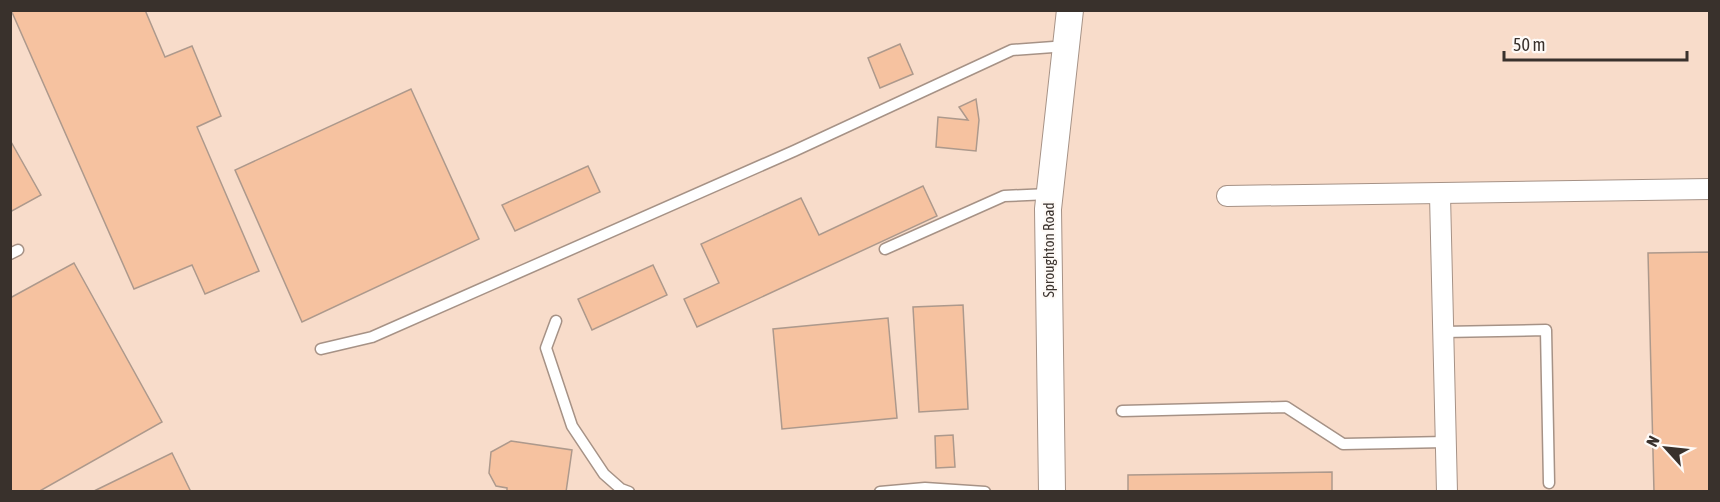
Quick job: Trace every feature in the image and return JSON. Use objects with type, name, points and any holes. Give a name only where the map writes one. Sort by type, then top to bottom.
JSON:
[{"type":"street","name":"Sproughton Road","points":[[1052,492],[1050,194],[1070,10]]},
{"type":"street","points":[[1227,196],[1440,195],[1710,189]]},
{"type":"street","points":[[1440,195],[1447,492]]},
{"type":"lane","points":[[321,349],[372,337],[794,151],[1012,50],[1067,46]]},
{"type":"lane","points":[[885,249],[1004,196],[1050,194]]},
{"type":"lane","points":[[556,321],[546,348],[572,426],[604,474],[621,489],[629,492]]},
{"type":"lane","points":[[1443,332],[1546,330],[1549,483]]},
{"type":"lane","points":[[1122,411],[1286,407],[1342,444],[1446,442]]},
{"type":"lane","points":[[880,492],[925,488],[985,492]]},
{"type":"shaded area","points":[[10,11],[1709,11],[1709,491],[11,491]]},
{"type":"building","points":[[11,10],[145,10],[165,57],[192,46],[221,116],[197,127],[259,271],[205,294],[192,265],[134,289]]},
{"type":"building","points":[[900,44],[913,74],[880,88],[868,58]]},
{"type":"building","points":[[411,89],[479,239],[302,322],[235,170]]},
{"type":"building","points":[[976,99],[979,120],[976,151],[936,147],[938,117],[968,120],[959,107]]},
{"type":"building","points":[[10,140],[41,195],[10,212]]},
{"type":"building","points":[[588,166],[600,192],[515,231],[502,205]]},
{"type":"building","points":[[923,186],[937,216],[697,327],[684,299],[719,283],[701,244],[801,198],[819,235]]},
{"type":"building","points":[[1710,252],[1710,492],[1654,492],[1648,253]]},
{"type":"building","points":[[74,263],[162,422],[38,492],[10,492],[10,298]]},
{"type":"building","points":[[653,265],[667,295],[592,330],[578,299]]},
{"type":"building","points":[[963,305],[968,409],[919,412],[913,307]]},
{"type":"building","points":[[888,318],[897,418],[782,429],[773,329]]},
{"type":"building","points":[[953,435],[955,467],[936,468],[935,436]]},
{"type":"building","points":[[511,441],[572,450],[566,492],[507,492],[507,488],[496,486],[489,473],[491,452]]},
{"type":"building","points":[[172,453],[191,492],[92,492]]},
{"type":"building","points":[[1332,472],[1332,492],[1128,492],[1128,475]]}]
